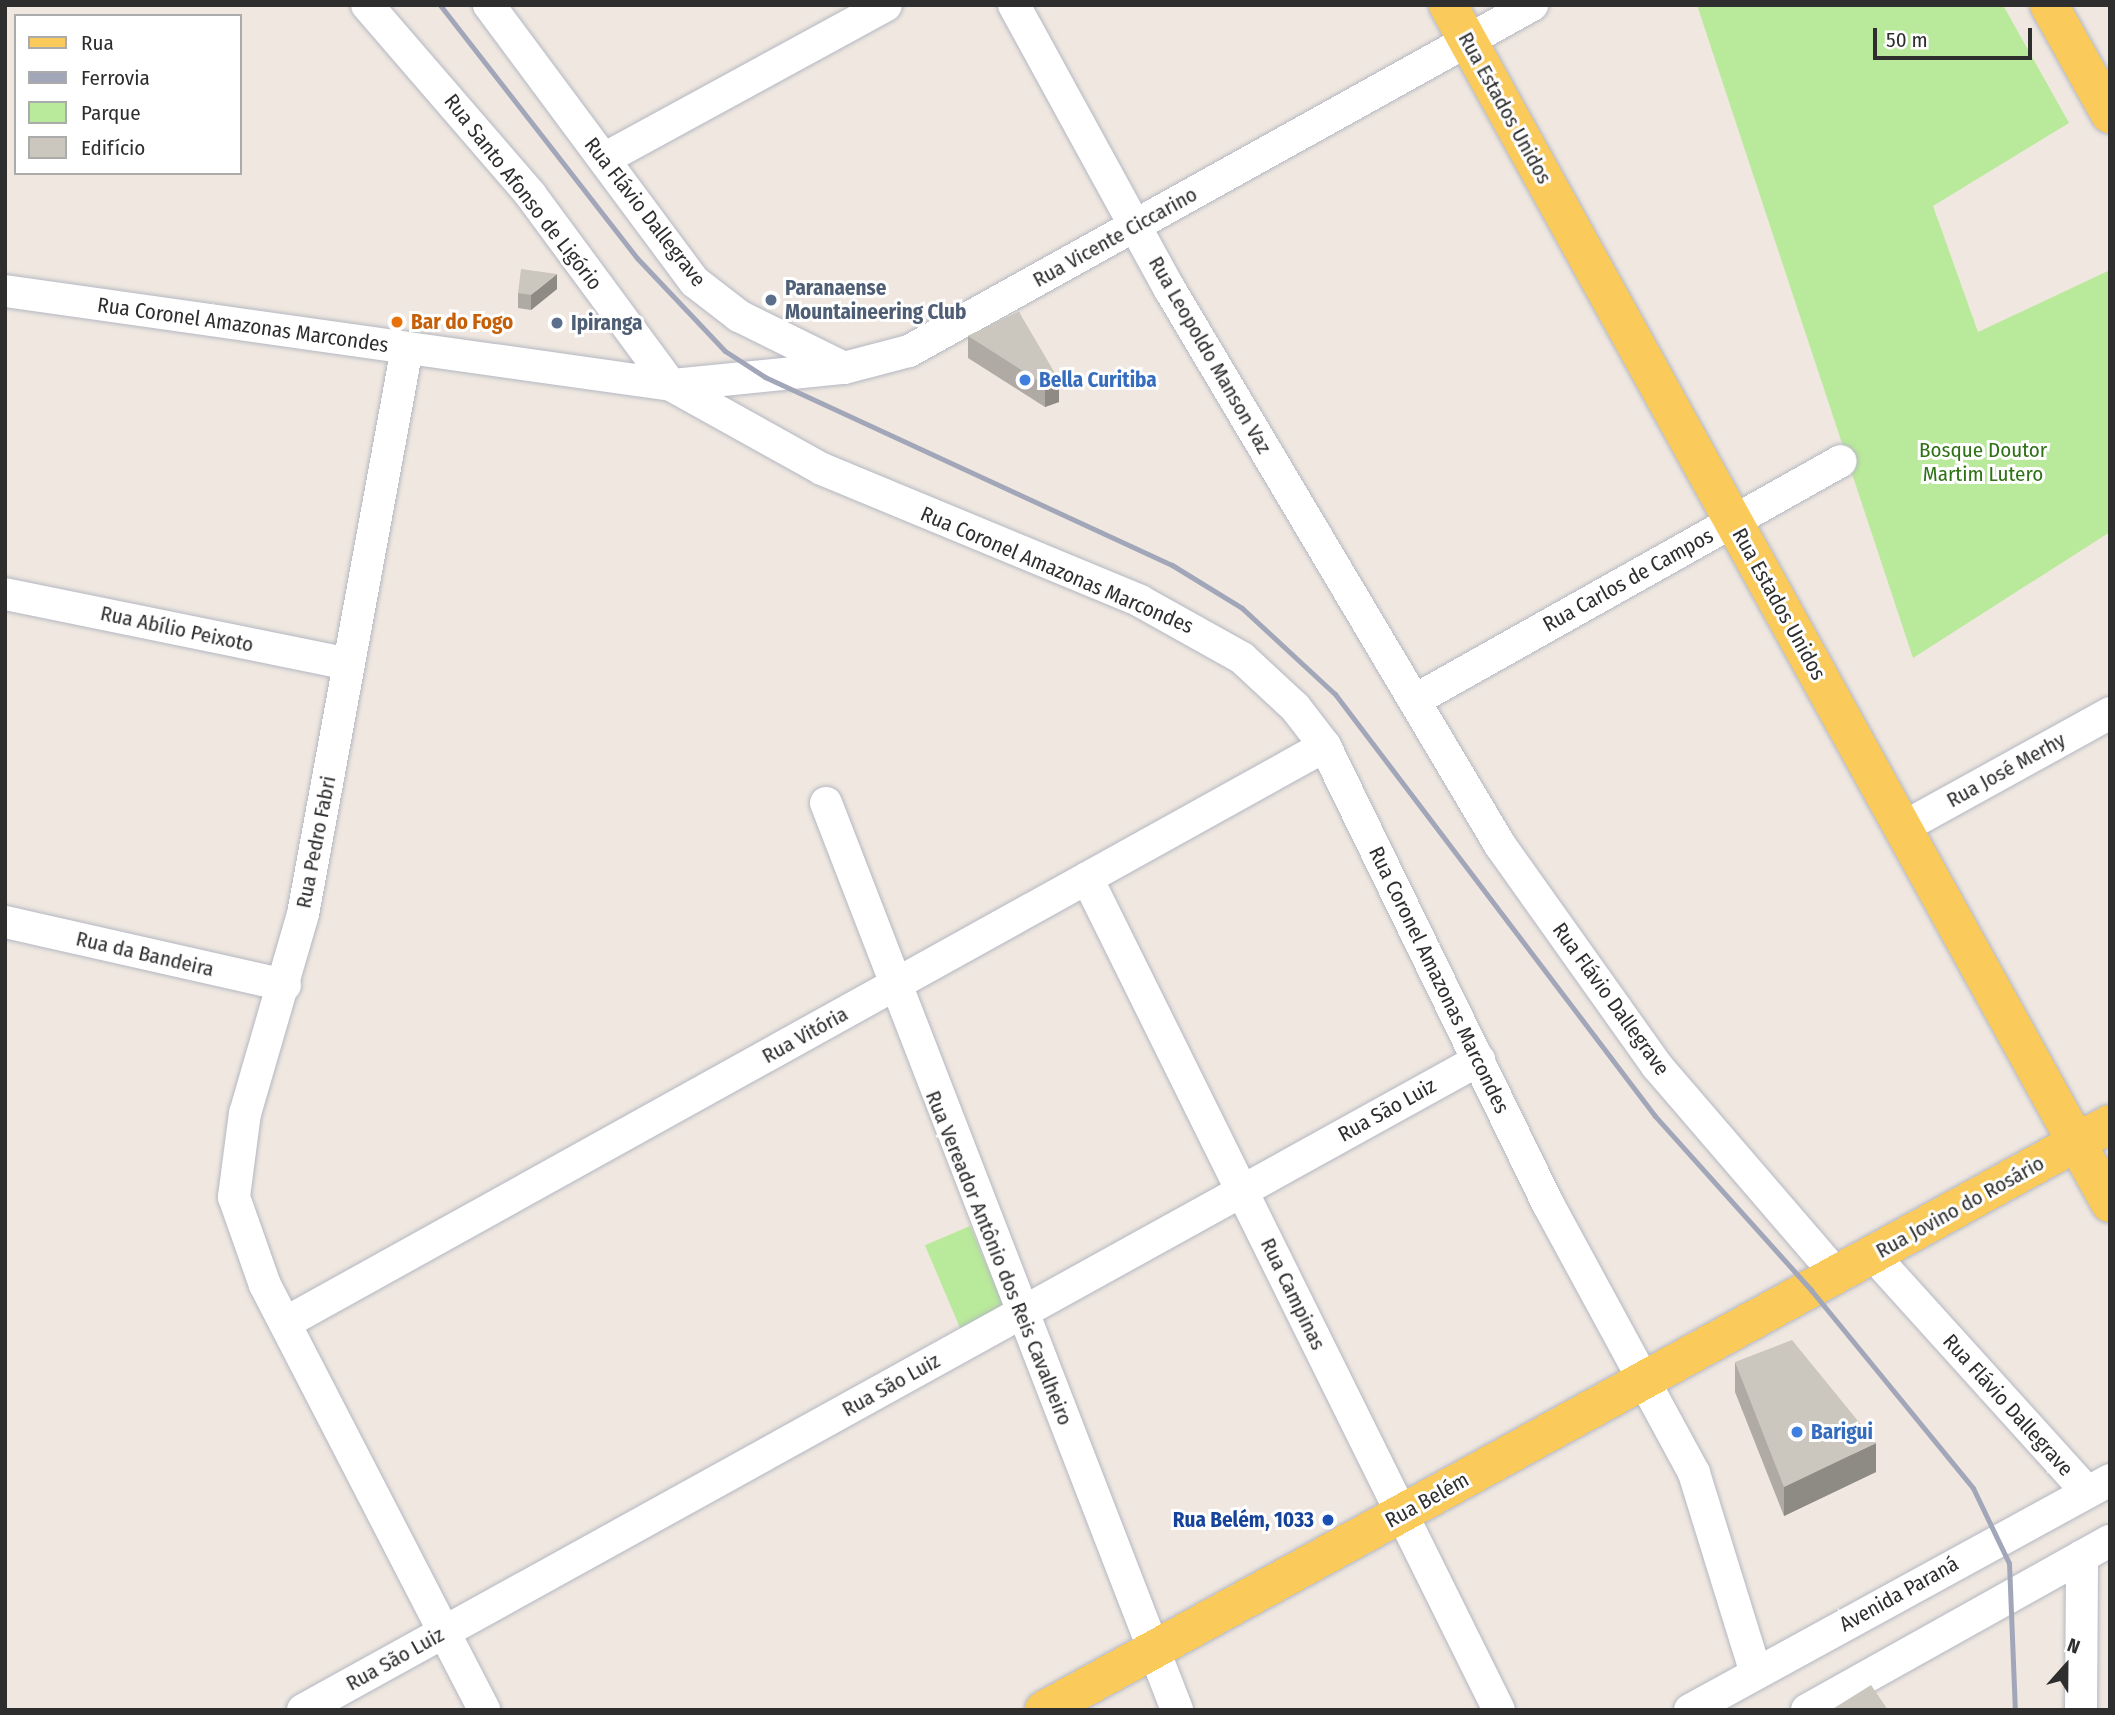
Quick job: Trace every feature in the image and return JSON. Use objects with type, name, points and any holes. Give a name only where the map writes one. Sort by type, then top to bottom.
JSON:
[{"type":"main road","name":"Rua Estados Unidos","points":[[1448,5],[2110,1203]]},
{"type":"main road","points":[[2049,5],[2110,114]]},
{"type":"main road","name":"Rua Jovino do Rosário","points":[[1824,1282],[2110,1124]]},
{"type":"main road","name":"Rua Belém","points":[[1044,1710],[1824,1282]]},
{"type":"street","name":"Rua Santo Afonso de Ligório","points":[[367,5],[530,194],[671,385]]},
{"type":"street","name":"Rua Flávio Dallegrave","points":[[489,5],[695,282],[739,316],[844,368]]},
{"type":"street","points":[[604,159],[886,5]]},
{"type":"street","name":"Rua Leopoldo Manson Vaz","points":[[1014,5],[1135,226],[1415,700]]},
{"type":"street","name":"Rua Vicente Ciccarino","points":[[671,385],[844,368],[909,351],[1532,5]]},
{"type":"street","name":"Rua Coronel Amazonas Marcondes","points":[[5,291],[671,385],[822,469],[1182,622],[1269,680],[1325,746],[1479,1059],[1706,1499],[1756,1673]]},
{"type":"street","name":"Rua Pedro Fabri","points":[[407,348],[285,985],[245,1113],[234,1184],[243,1232],[285,1323],[484,1710]]},
{"type":"street","name":"Rua Carlos de Campos","points":[[1415,700],[1841,461]]},
{"type":"street","name":"Rua Abílio Peixoto","points":[[5,594],[348,664]]},
{"type":"street","name":"Rua Flávio Dallegrave","points":[[1415,700],[1500,845],[1657,1066],[1824,1282]]},
{"type":"street","name":"Rua José Merhy","points":[[1902,828],[2110,713]]},
{"type":"street","name":"Rua Vitória","points":[[285,1323],[1325,746]]},
{"type":"street","name":"Rua Vereador Antônio dos Reis Cavalheiro","points":[[826,803],[892,987],[1177,1710]]},
{"type":"street","name":"Rua Campinas","points":[[1087,878],[1499,1710]]},
{"type":"street","name":"Rua da Bandeira","points":[[5,922],[285,985]]},
{"type":"street","name":"Rua São Luiz","points":[[303,1710],[1479,1059]]},
{"type":"street","name":"Rua Flávio Dallegrave","points":[[1873,1255],[2099,1486]]},
{"type":"street","name":"Avenida Paraná","points":[[1690,1710],[2099,1486]]},
{"type":"street","points":[[1807,1710],[2110,1541]]},
{"type":"street","points":[[2081,1710],[2082,1556]]},
{"type":"green space","name":"Bosque Doutor Martim Lutero","points":[[1697,5],[2003,5],[2069,123],[1933,206],[1978,332],[2110,270],[2110,532],[1913,658]]},
{"type":"green space","points":[[970,1226],[1005,1309],[960,1328],[925,1245]]},
{"type":"building","points":[[521,269],[557,274],[531,295],[518,293]]},
{"type":"building","points":[[1019,312],[1059,380],[1045,385],[968,336]]},
{"type":"building","name":"Barigui","points":[[1792,1340],[1876,1443],[1784,1487],[1735,1362]]},
{"type":"building","points":[[1871,1685],[1888,1710],[1831,1710]]},
{"type":"railway","points":[[440,5],[637,258],[725,351],[765,377],[1172,565],[1242,608],[1335,694],[1655,1116],[1811,1290],[1973,1488],[2009,1563],[2015,1710]]},
{"type":"place","name":"Paranaense Mountaineering Club","points":[[771,300]]},
{"type":"place","name":"Bar do Fogo","points":[[397,322]]},
{"type":"place","name":"Ipiranga","points":[[557,323]]},
{"type":"place","name":"Bella Curitiba","points":[[1025,380]]},
{"type":"place","name":"Barigui","points":[[1797,1432]]},
{"type":"place","name":"Rua Belém, 1033","points":[[1328,1520]]}]
